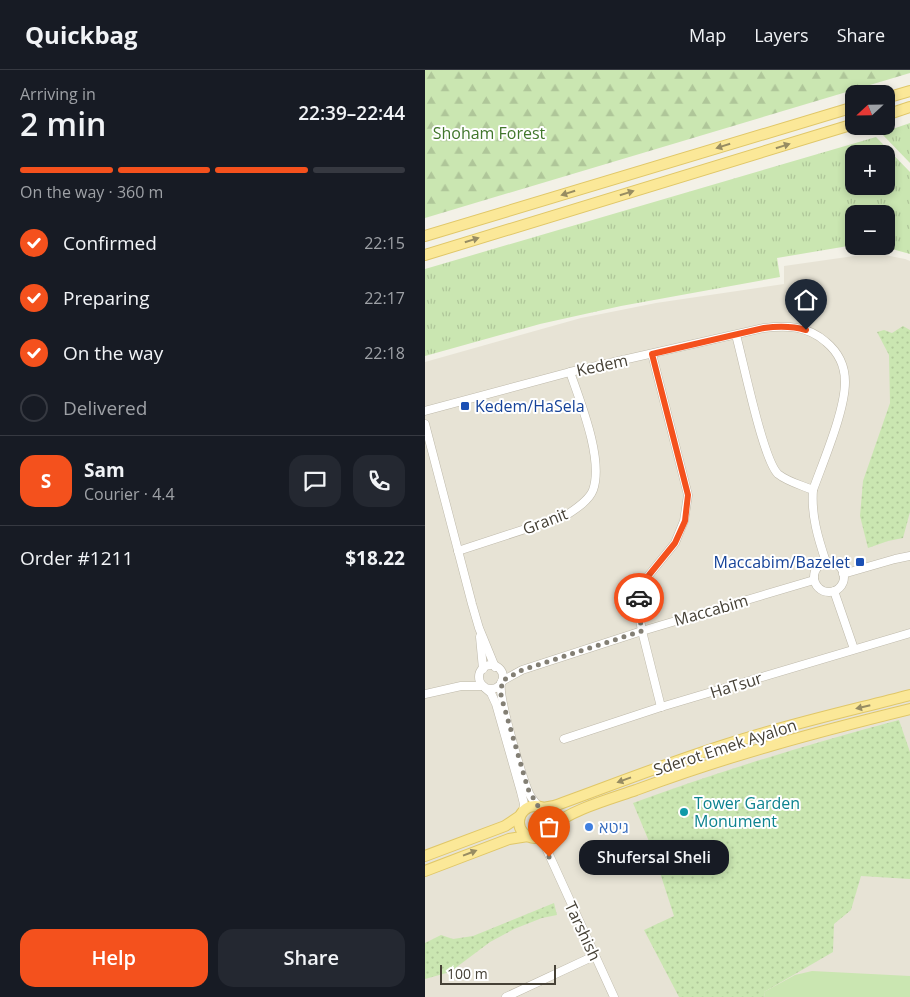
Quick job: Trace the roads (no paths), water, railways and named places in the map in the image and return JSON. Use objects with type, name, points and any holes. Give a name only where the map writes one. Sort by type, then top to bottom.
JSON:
[{"type":"main road","points":[[895,95],[910,91]]},
{"type":"main road","points":[[895,112],[910,107]]},
{"type":"main road","points":[[425,236],[845,111]]},
{"type":"main road","points":[[425,255],[845,127]]},
{"type":"main road","name":"Sderot Emek Ayalon","points":[[541,807],[554,806],[661,766],[736,741],[910,695]]},
{"type":"main road","name":"Sderot Emek Ayalon","points":[[549,828],[561,819],[587,808],[665,779],[741,754],[910,709]]},
{"type":"main road","points":[[425,856],[505,826],[530,806],[541,807],[550,817],[549,828],[541,837],[528,836],[509,839],[425,871]]},
{"type":"main road","points":[[522,814],[521,828],[528,836]]},
{"type":"street","name":"Kedem","points":[[425,411],[570,372],[736,334],[780,326],[797,327],[816,333],[834,349],[841,361],[845,382],[841,407],[813,490]]},
{"type":"street","points":[[736,334],[760,429],[772,466],[777,473],[789,481],[813,490],[812,504],[818,539],[826,562]]},
{"type":"street","points":[[652,354],[688,495],[685,521],[675,543],[649,575],[639,594],[638,608],[642,631],[661,707]]},
{"type":"street","name":"Granit","points":[[458,551],[565,516],[579,506],[593,491],[596,470],[593,448],[570,372]]},
{"type":"street","points":[[425,424],[479,628],[498,669],[501,682],[501,696],[528,789],[541,807]]},
{"type":"street","points":[[843,574],[910,556]]},
{"type":"street","points":[[826,562],[837,564],[843,574],[842,584],[834,591],[824,591],[816,585],[814,580],[815,570],[826,562]]},
{"type":"street","name":"Maccabim","points":[[501,682],[522,670],[642,631],[814,580]]},
{"type":"street","points":[[834,591],[854,649]]},
{"type":"street","points":[[479,628],[480,681],[491,693],[496,704],[523,798],[522,814]]},
{"type":"street","name":"HaTsur","points":[[563,739],[661,707],[910,633]]},
{"type":"street","points":[[461,686],[489,666],[498,669]]},
{"type":"street","name":"Maccabim","points":[[498,669],[522,670]]},
{"type":"street","points":[[425,694],[461,686],[493,689],[501,682]]},
{"type":"street","name":"Tarshish","points":[[541,837],[614,997]]},
{"type":"street","points":[[509,996],[594,956]]},
{"type":"place","name":"Kedem/HaSela","points":[[465,406]]},
{"type":"place","name":"Maccabim/Bazelet","points":[[860,562]]},
{"type":"place","name":"Tower Garden Monument","points":[[684,812]]},
{"type":"place","name":"גיטא","points":[[589,827]]},
{"type":"place","name":"Shufersal Sheli","points":[[549,857]]},
{"type":"park label","name":"Shoham Forest","points":[[489,133]]}]
